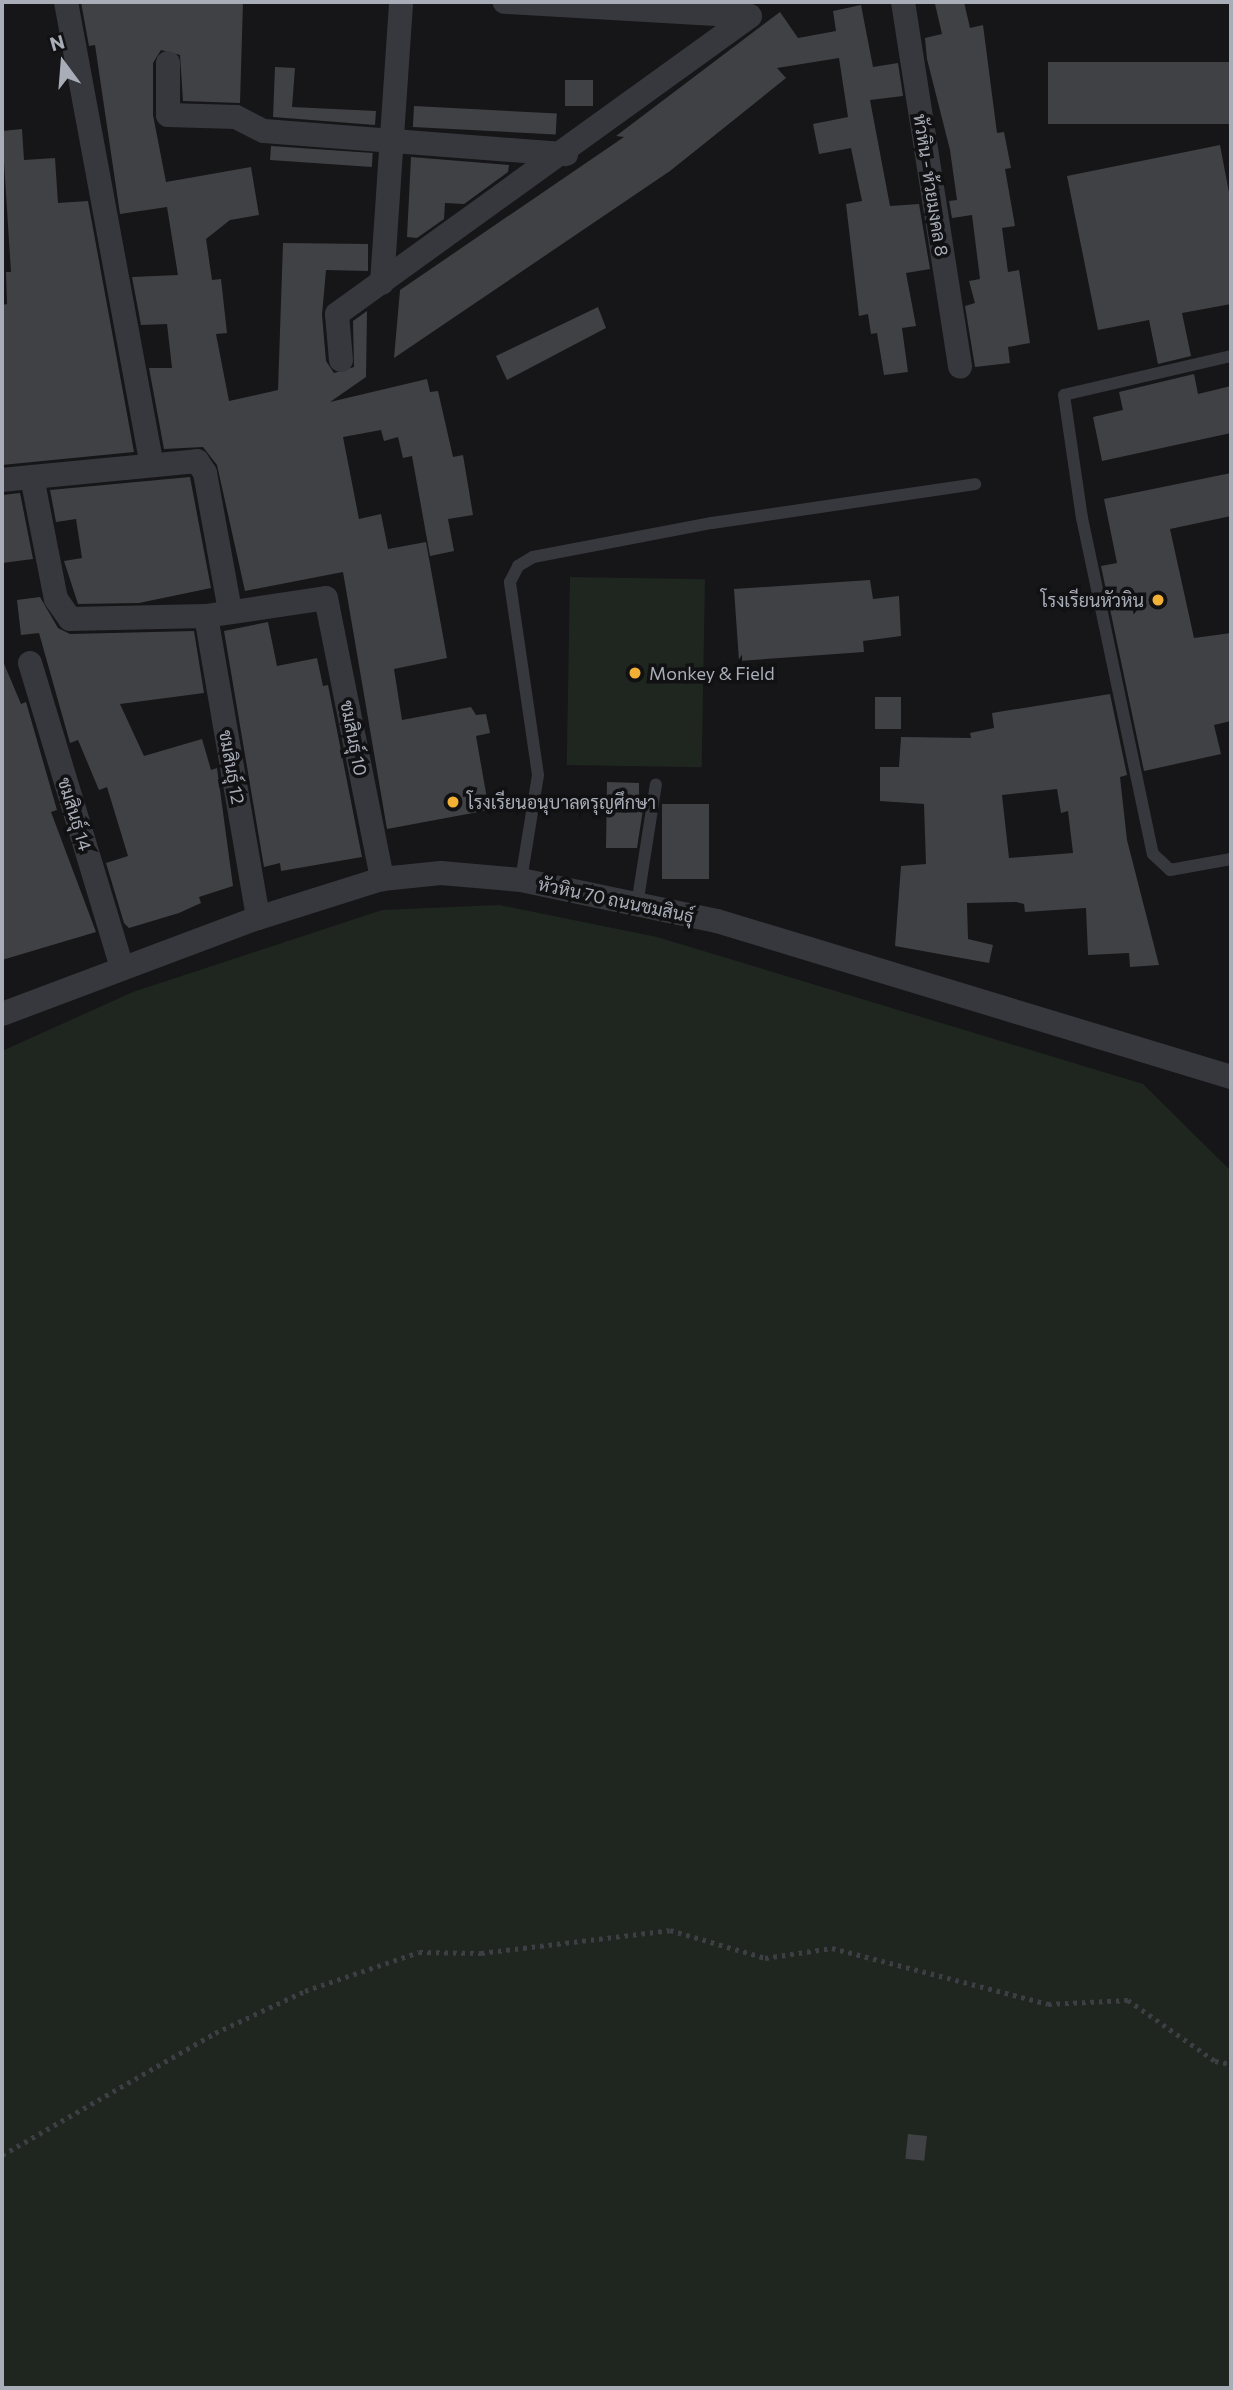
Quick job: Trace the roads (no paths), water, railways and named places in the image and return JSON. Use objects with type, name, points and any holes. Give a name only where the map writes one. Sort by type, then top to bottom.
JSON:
[{"type":"street","points":[[2,480],[150,461],[66,2]]},
{"type":"street","points":[[382,283],[401,2]]},
{"type":"street","points":[[341,360],[337,314],[566,154],[750,16],[504,2]]},
{"type":"street","name":"หัวหิน - ห้วยมงคล 8","points":[[903,2],[960,368]]},
{"type":"street","points":[[168,63],[168,115],[236,117],[264,131],[566,154]]},
{"type":"street","name":"ชมสินธุ์ 12","points":[[150,461],[197,461],[205,472],[218,613],[258,918]]},
{"type":"street","points":[[32,477],[62,614],[86,623],[218,613]]},
{"type":"street","name":"ชมสินธุ์ 10","points":[[218,613],[326,598],[382,879]]},
{"type":"street","name":"ชมสินธุ์ 14","points":[[30,663],[121,964]]},
{"type":"street","name":"หัวหิน 70 ถนนชมสินธุ์","points":[[2,1014],[121,964],[258,918],[382,879],[441,873],[521,880],[717,921],[1231,1077]]},
{"type":"lane","points":[[1231,356],[1064,395],[1082,518],[1153,854],[1170,870],[1231,859]]},
{"type":"lane","points":[[521,880],[538,775],[510,582],[518,566],[533,557],[712,523],[975,484]]},
{"type":"lane","points":[[637,905],[656,784]]},
{"type":"place","name":"โรงเรียนหัวหิน","points":[[1158,600]]},
{"type":"place","name":"Monkey & Field","points":[[635,673]]},
{"type":"place","name":"โรงเรียนอนุบาลดรุญศึกษา","points":[[453,802]]}]
